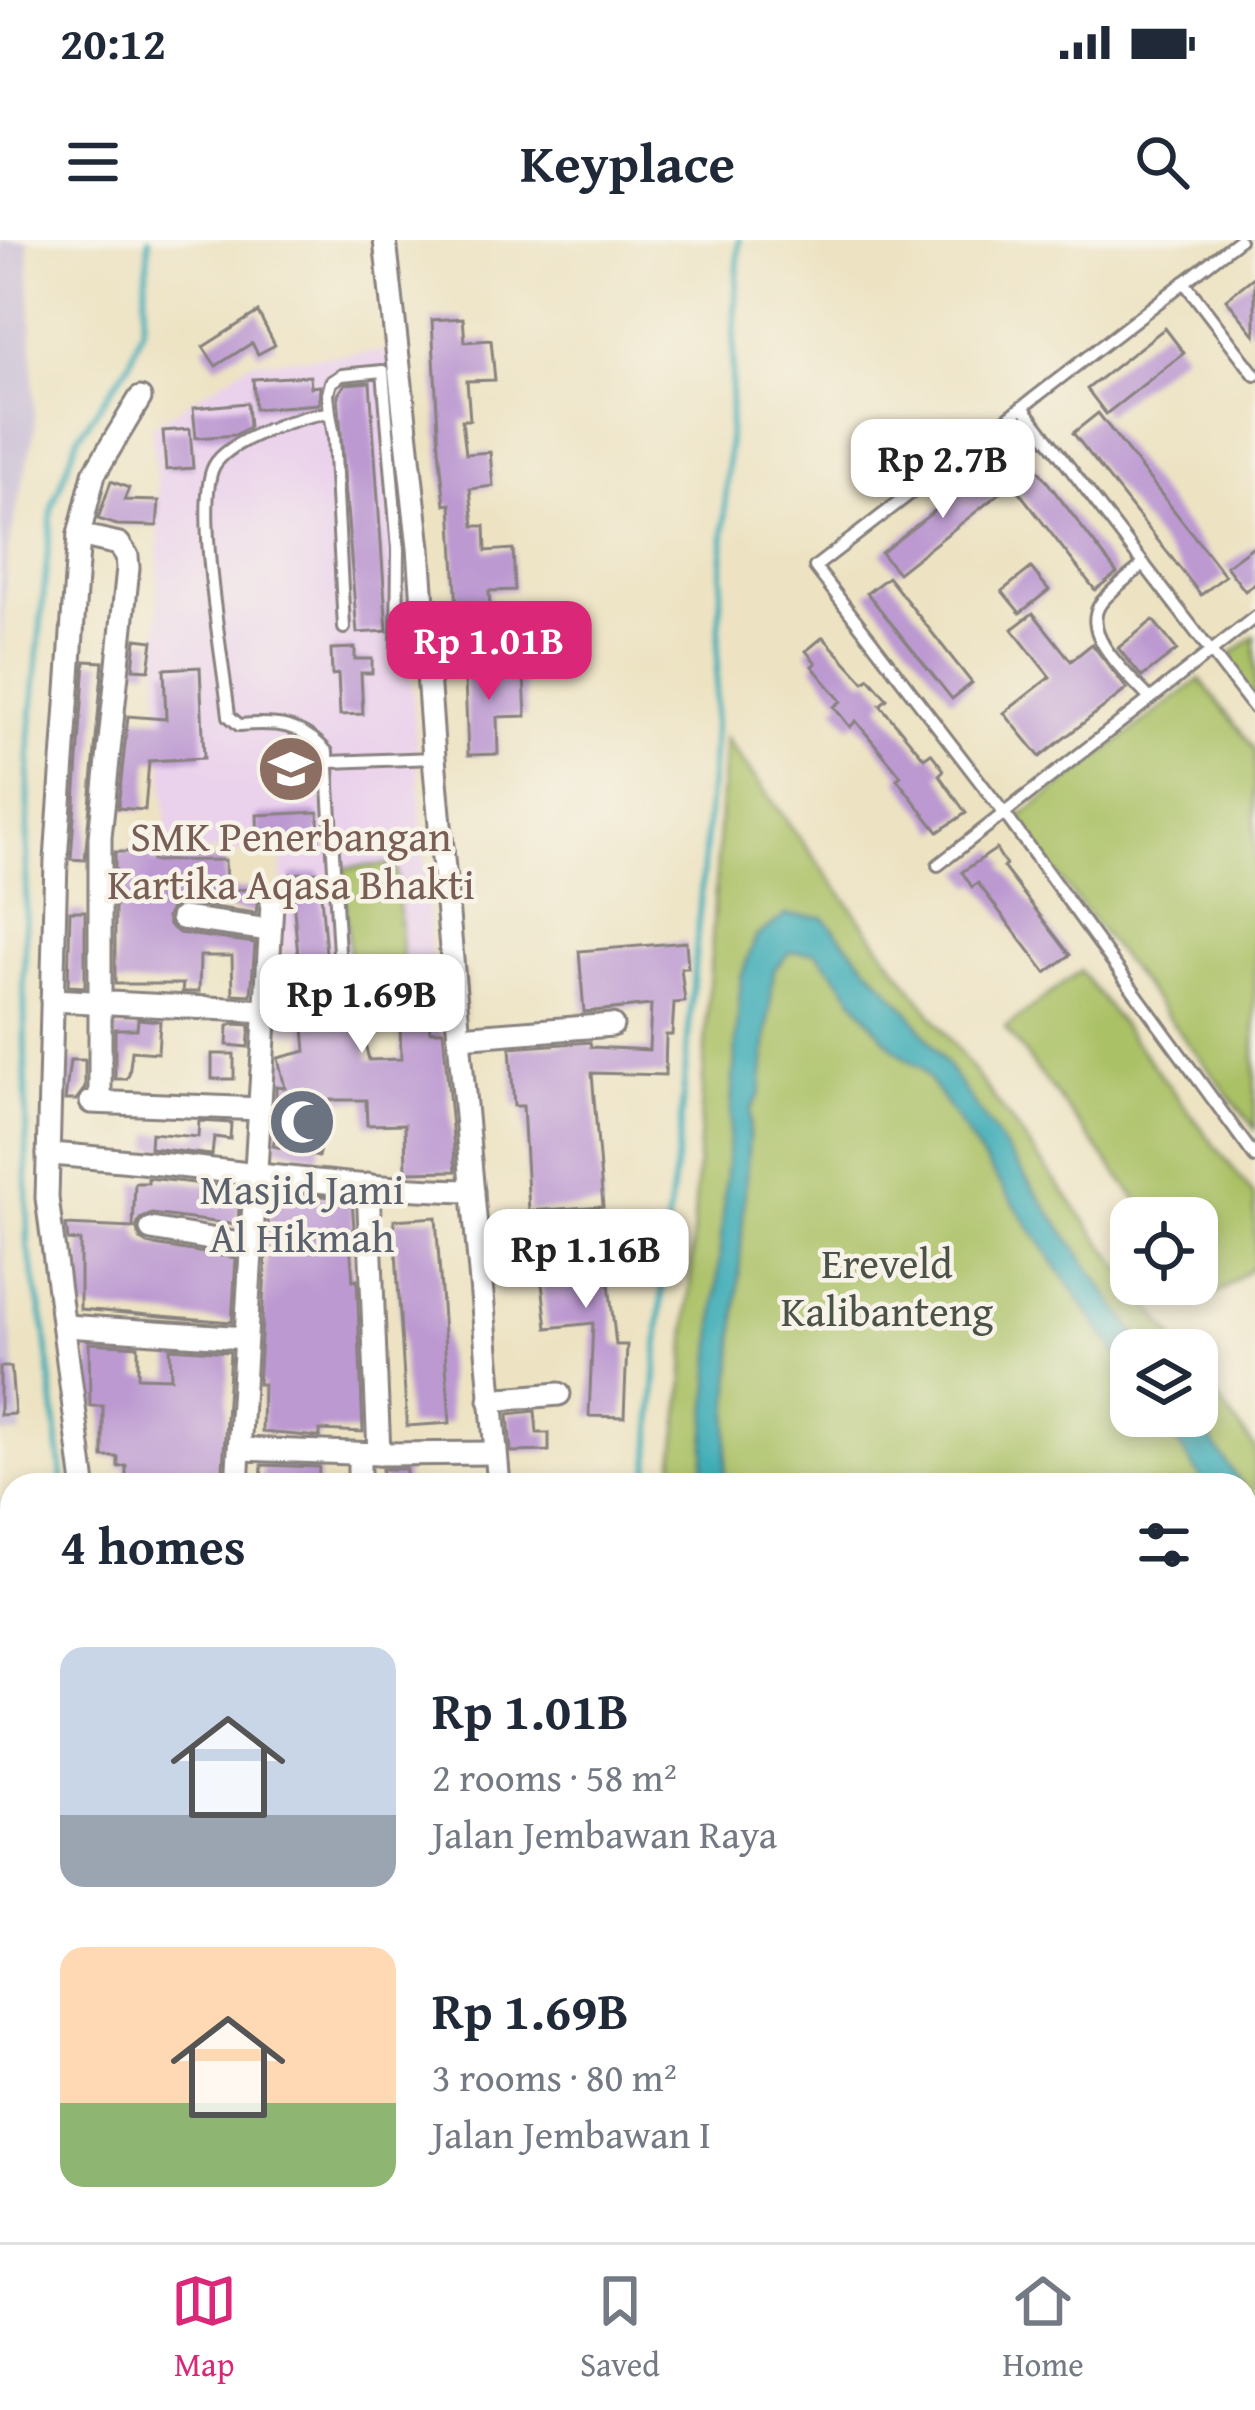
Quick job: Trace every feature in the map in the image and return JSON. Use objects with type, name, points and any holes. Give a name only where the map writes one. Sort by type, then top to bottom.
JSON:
[{"type":"street","points":[[385,240],[408,548],[434,758],[498,1473]]},
{"type":"street","points":[[83,1473],[47,1198],[56,860],[80,535],[94,474],[140,398]]},
{"type":"street","points":[[80,535],[119,544],[128,568],[100,837],[95,1102],[261,1109]]},
{"type":"street","points":[[238,1473],[272,904]]},
{"type":"street","points":[[182,918],[270,930]]},
{"type":"street","points":[[52,1000],[267,1011]]},
{"type":"street","points":[[460,1037],[612,1025]]},
{"type":"street","points":[[48,1154],[473,1191]]},
{"type":"street","points":[[363,1473],[369,1454],[368,1185]]},
{"type":"street","points":[[151,1229],[252,1246]]},
{"type":"street","points":[[66,1326],[245,1338]]},
{"type":"street","points":[[490,1400],[559,1394]]},
{"type":"street","points":[[240,1449],[495,1453]]},
{"type":"lane","points":[[1239,240],[815,567],[1004,813],[1255,1157]]},
{"type":"lane","points":[[1184,282],[1255,375]]},
{"type":"lane","points":[[344,628],[342,523],[328,394],[331,382],[342,375],[392,370]]},
{"type":"lane","points":[[1022,407],[1255,709]]},
{"type":"lane","points":[[330,413],[274,428],[226,451],[209,479],[208,538],[230,719],[238,725],[274,722],[297,728],[317,742],[330,762],[340,969],[349,975],[379,975]]},
{"type":"lane","points":[[397,647],[408,548]]},
{"type":"lane","points":[[1144,564],[1101,603],[1094,617],[1096,633],[1150,699]]},
{"type":"lane","points":[[938,865],[1255,616]]},
{"type":"lane","points":[[330,762],[434,758]]},
{"type":"shaded area","points":[[0,240],[28,240],[35,428],[7,554],[0,676]]},
{"type":"shaded area","name":"SMK Penerbangan Kartika Aqasa Bhakti","points":[[389,351],[436,1026],[333,1035],[283,1034],[282,854],[168,849],[158,689],[158,491],[151,427],[251,362]]},
{"type":"shaded area","points":[[0,1162],[5,1275],[22,1434],[0,1434]]},
{"type":"green space","points":[[1255,636],[1255,700],[1224,660]]},
{"type":"green space","points":[[1200,679],[1255,750],[1255,1129],[1015,821]]},
{"type":"green space","name":"Ereveld Kalibanteng","points":[[725,738],[1110,1254],[1110,1305],[1148,1305],[1166,1329],[1110,1329],[1110,1437],[1218,1437],[1218,1399],[1255,1448],[1255,1473],[673,1473],[683,1391]]},
{"type":"green space","points":[[396,864],[403,966],[350,969],[343,868]]},
{"type":"green space","points":[[1080,971],[1255,1197],[1255,1265],[1218,1293],[1218,1197],[1135,1197],[1005,1028]]},
{"type":"water","points":[[786,915],[823,917],[910,1013],[1110,1297],[1110,1305],[1115,1305],[1132,1329],[1110,1329],[1110,1344],[921,1068],[878,1031],[815,952],[790,952],[774,970],[761,1093],[751,1109],[725,1473],[703,1473],[741,977],[756,937]]},
{"type":"water","points":[[1173,1437],[1209,1437],[1234,1473],[1198,1473]]},
{"type":"building","points":[[1255,276],[1255,335],[1226,299]]},
{"type":"building","points":[[258,312],[275,345],[258,354],[252,343],[216,366],[203,347]]},
{"type":"building","points":[[463,318],[465,342],[491,340],[495,380],[467,381],[470,420],[462,420],[466,454],[490,452],[493,486],[470,489],[474,526],[485,526],[486,551],[513,549],[515,590],[489,591],[491,625],[458,627],[451,504],[445,505],[439,448],[432,320]]},
{"type":"building","points":[[1165,328],[1184,353],[1106,414],[1087,389]]},
{"type":"building","points":[[310,376],[311,387],[320,386],[319,404],[255,409],[253,379]]},
{"type":"building","points":[[370,382],[387,631],[357,633],[338,395],[345,384]]},
{"type":"building","points":[[247,403],[249,427],[235,435],[196,438],[193,408]]},
{"type":"building","points":[[1098,413],[1225,576],[1201,595],[1073,433]]},
{"type":"building","points":[[190,429],[193,468],[166,470],[163,431]]},
{"type":"building","points":[[1032,462],[1117,573],[1095,590],[1009,479]]},
{"type":"building","points":[[989,468],[1005,489],[898,573],[881,553]]},
{"type":"building","points":[[111,481],[129,488],[124,500],[159,501],[157,526],[117,525],[98,519]]},
{"type":"building","points":[[1255,545],[1255,584],[1245,591],[1226,566]]},
{"type":"building","points":[[1031,568],[1049,590],[1020,613],[1002,591]]},
{"type":"building","points":[[888,577],[972,683],[952,699],[867,593]]},
{"type":"building","points":[[1033,613],[1071,661],[1092,644],[1127,689],[1040,757],[1004,713],[1050,677],[1012,629]]},
{"type":"building","points":[[1153,620],[1177,650],[1142,677],[1118,648]]},
{"type":"building","points":[[823,637],[864,682],[869,678],[887,699],[880,705],[924,758],[931,753],[944,770],[939,775],[966,813],[938,832],[856,721],[850,727],[834,707],[841,701],[812,666],[816,663],[806,651]]},
{"type":"building","points":[[136,639],[153,641],[149,670],[133,669]]},
{"type":"building","points":[[355,648],[355,659],[372,659],[372,673],[361,673],[363,714],[340,715],[331,649]]},
{"type":"building","points":[[494,654],[495,679],[524,678],[526,716],[497,717],[498,754],[468,755],[464,655]]},
{"type":"building","points":[[85,661],[103,662],[85,860],[71,859]]},
{"type":"building","points":[[200,667],[204,758],[149,761],[145,810],[118,808],[128,716],[166,719],[164,669]]},
{"type":"building","points":[[318,812],[319,844],[258,846],[257,815]]},
{"type":"building","points":[[996,849],[1003,867],[1070,955],[1046,973],[978,883],[972,887],[962,872]]},
{"type":"building","points":[[115,852],[152,852],[152,861],[225,860],[226,890],[259,889],[256,913],[183,903],[171,908],[167,917],[179,933],[255,943],[251,995],[233,994],[232,956],[200,956],[199,992],[182,992],[183,984],[115,984]]},
{"type":"building","points":[[319,872],[330,1000],[426,992],[430,1031],[443,1031],[456,1171],[406,1172],[405,1124],[367,1125],[366,1100],[331,1100],[318,1157],[273,1146],[282,1108],[276,1107],[276,1087],[285,1088],[278,1058],[306,1051],[291,874]],"holes":[[[400,1023],[401,1059],[369,1060],[361,1026]]]},
{"type":"building","points":[[70,911],[85,911],[85,987],[68,986]]},
{"type":"building","points":[[686,942],[688,968],[681,968],[685,1002],[674,1003],[672,1035],[666,1035],[665,1075],[592,1073],[603,1206],[529,1211],[523,1106],[514,1106],[510,1048],[590,1042],[591,1047],[649,1050],[651,1005],[584,1012],[579,951]]},
{"type":"building","points":[[138,1019],[160,1021],[158,1053],[132,1051],[129,1075],[115,1079],[115,1029],[137,1029]]},
{"type":"building","points":[[250,1025],[248,1047],[227,1045],[228,1026]]},
{"type":"building","points":[[212,1054],[234,1054],[234,1079],[212,1079]]},
{"type":"building","points":[[70,1060],[85,1060],[85,1088],[76,1100],[65,1100]]},
{"type":"building","points":[[199,1121],[231,1123],[230,1139],[214,1137],[212,1155],[150,1148],[151,1133],[198,1137]]},
{"type":"building","points":[[148,1178],[240,1188],[238,1225],[152,1214],[140,1219],[136,1228],[148,1244],[236,1258],[232,1322],[80,1309],[80,1241],[68,1240],[66,1225],[133,1228],[135,1183],[148,1183]]},
{"type":"building","points":[[270,1191],[352,1199],[355,1243],[350,1243],[353,1281],[357,1280],[363,1432],[320,1430],[320,1437],[262,1432],[263,1384],[258,1384]]},
{"type":"building","points":[[436,1217],[450,1423],[407,1426],[394,1220]]},
{"type":"building","points":[[603,1231],[616,1345],[627,1345],[624,1417],[589,1416],[593,1323],[547,1328],[537,1238]]},
{"type":"building","points":[[89,1343],[138,1346],[138,1377],[171,1378],[170,1348],[230,1352],[223,1473],[126,1473],[126,1466],[118,1467],[118,1457],[103,1457],[103,1406],[90,1406]]},
{"type":"building","points":[[0,1367],[11,1367],[15,1414],[0,1415]]},
{"type":"building","points":[[535,1411],[537,1433],[549,1433],[549,1451],[511,1452],[508,1414]]},
{"type":"building","points":[[262,1465],[319,1467],[319,1473],[262,1473]]},
{"type":"building","points":[[382,1469],[406,1469],[406,1473],[382,1473]]},
{"type":"waterway","points":[[62,1473],[45,1330],[28,1248],[24,980],[30,735],[52,508],[78,437],[129,364],[143,327],[149,240]]},
{"type":"waterway","points":[[649,1473],[667,1224],[679,1141],[712,767],[739,240]]},
{"type":"place","name":"SMK Penerbangan Kartika Aqasa Bhakti","points":[[291,769]]},
{"type":"place","name":"Masjid Jami Al Hikmah","points":[[302,1122]]}]
